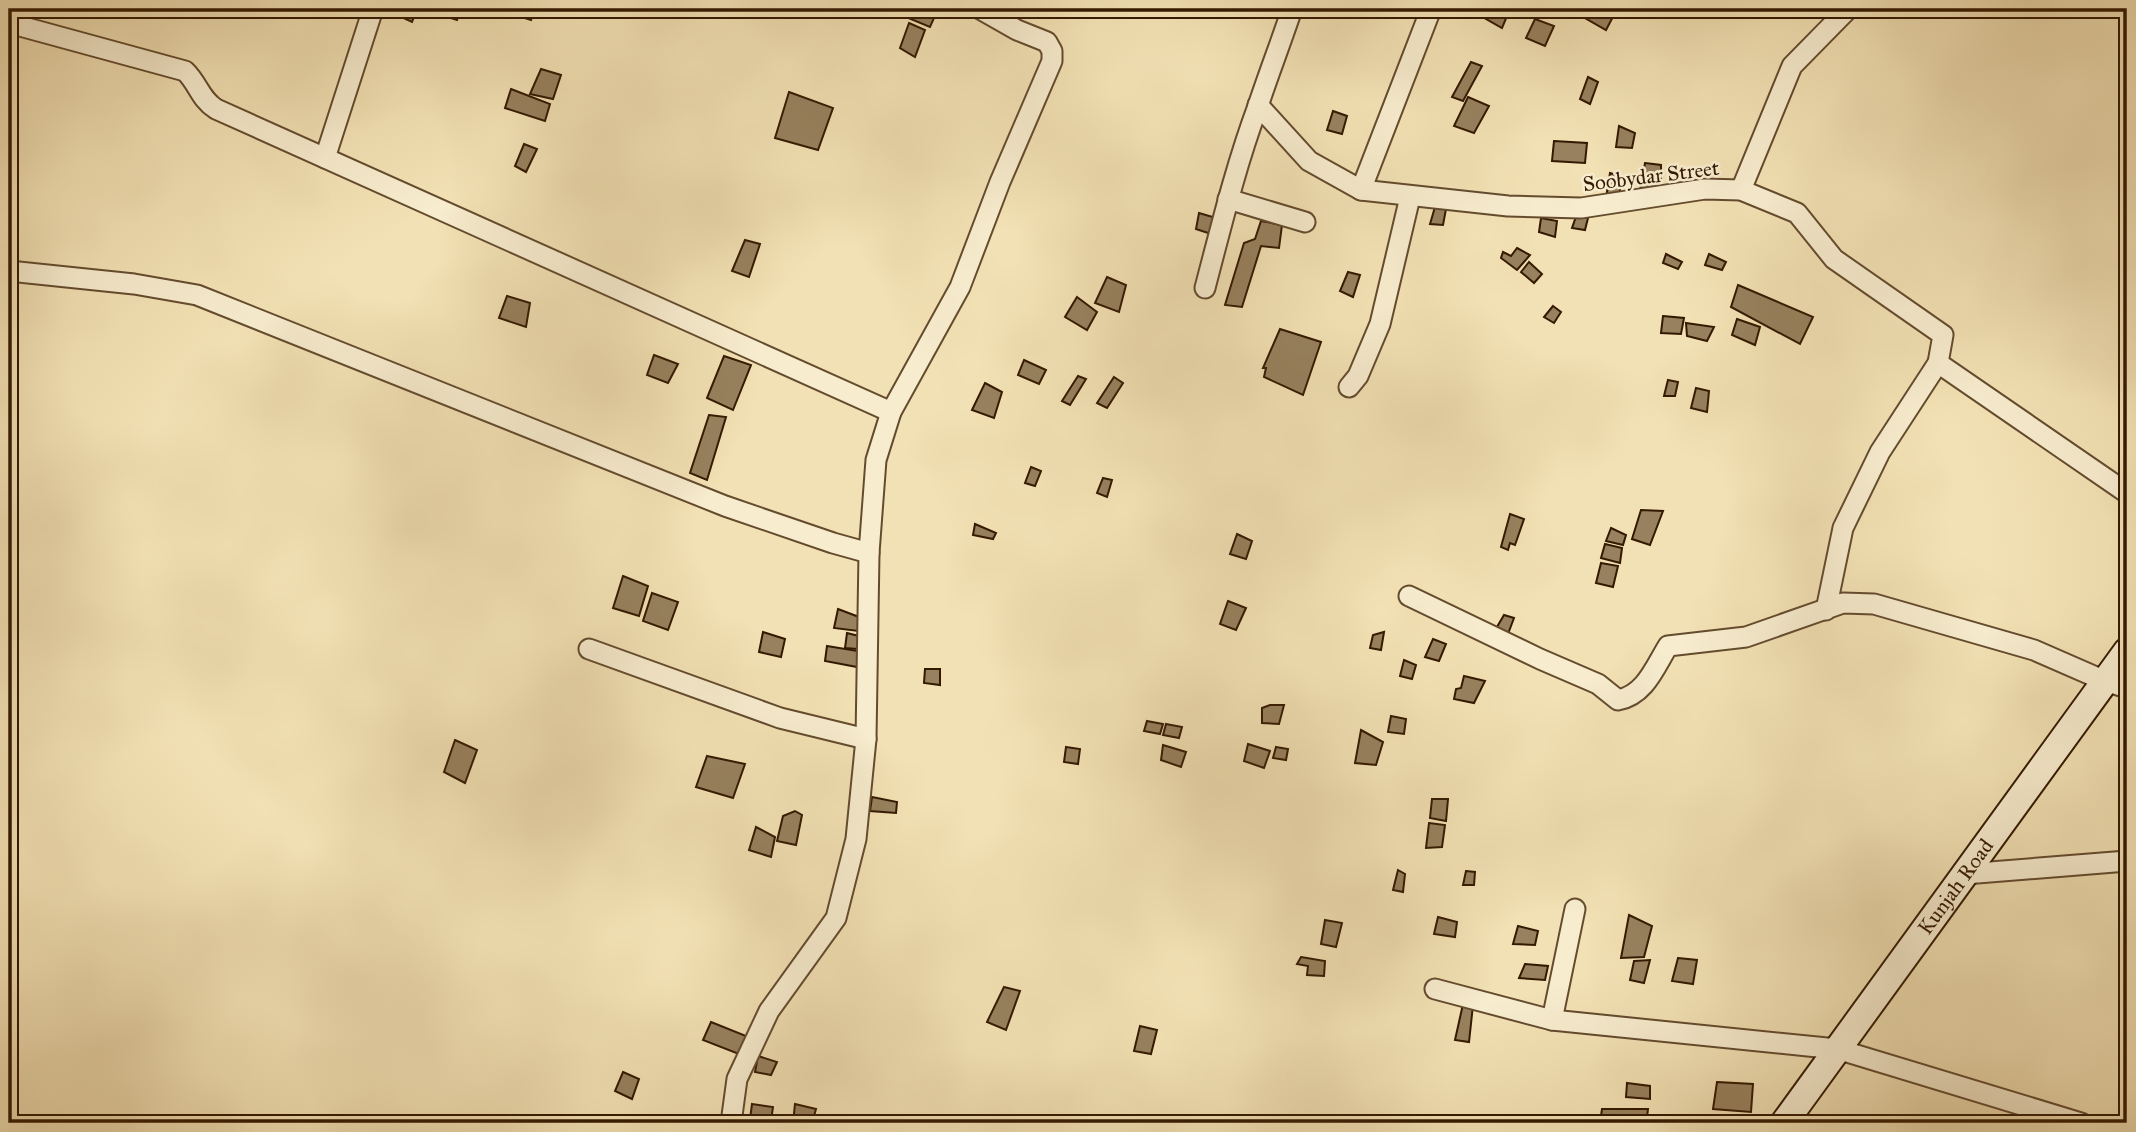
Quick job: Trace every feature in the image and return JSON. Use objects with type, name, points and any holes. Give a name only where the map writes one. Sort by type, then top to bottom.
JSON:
[{"type":"street","points":[[325,158],[373,9]]},
{"type":"street","points":[[731,1123],[737,1079],[769,1011],[836,918],[856,839],[866,739],[869,553],[876,460],[891,412],[960,287],[1000,182],[1052,61],[1052,51],[1047,43],[980,9]]},
{"type":"street","points":[[1205,288],[1228,199],[1292,9]]},
{"type":"street","points":[[1361,190],[1431,9]]},
{"type":"street","points":[[1741,190],[1792,66],[1848,9]]},
{"type":"street","points":[[9,23],[185,71],[195,80],[206,102],[891,412]]},
{"type":"street","name":"Soobydar Street","points":[[1258,104],[1309,161],[1361,190],[1508,206],[1581,208],[1705,189],[1741,190],[1797,213],[1834,259],[1943,335],[1938,363]]},
{"type":"street","points":[[1349,387],[1358,376],[1380,324],[1410,197]]},
{"type":"street","points":[[1228,199],[1305,222]]},
{"type":"street","points":[[9,271],[134,284],[197,295],[725,506],[869,553]]},
{"type":"street","points":[[1826,610],[1843,528],[1880,452],[1938,363],[2127,493]]},
{"type":"street","points":[[1409,596],[1539,659],[1598,684],[1618,700],[1631,698],[1643,686],[1668,646],[1746,637],[1843,603],[1874,604],[2034,650],[2116,685]]},
{"type":"street","points":[[589,649],[780,718],[866,739]]},
{"type":"street","name":"Kunjah Road","points":[[1784,1123],[1965,874],[2116,685],[2127,651]]},
{"type":"street","points":[[1965,874],[2127,861]]},
{"type":"street","points":[[1552,1020],[1575,909]]},
{"type":"street","points":[[1435,989],[1552,1020],[1837,1049],[2079,1123]]},
{"type":"building","points":[[384,9],[417,9],[412,22]]},
{"type":"building","points":[[450,9],[460,9],[457,20],[448,17]]},
{"type":"building","points":[[496,9],[535,9],[531,20]]},
{"type":"building","points":[[904,9],[938,9],[930,27],[901,15]]},
{"type":"building","points":[[1484,9],[1510,9],[1502,28],[1481,16]]},
{"type":"building","points":[[1589,9],[1617,9],[1606,30],[1585,18]]},
{"type":"building","points":[[1535,19],[1554,26],[1545,46],[1526,38]]},
{"type":"building","points":[[909,23],[925,30],[915,57],[900,48]]},
{"type":"building","points":[[1471,62],[1482,66],[1463,101],[1452,97]]},
{"type":"building","points":[[541,69],[561,75],[553,99],[530,94]]},
{"type":"building","points":[[1588,77],[1598,82],[1590,104],[1580,99]]},
{"type":"building","points":[[511,89],[550,104],[545,121],[505,108]]},
{"type":"building","points":[[789,92],[833,108],[818,150],[775,138]]},
{"type":"building","points":[[1468,97],[1489,106],[1474,133],[1454,126]]},
{"type":"building","points":[[1333,111],[1347,116],[1342,134],[1327,130]]},
{"type":"building","points":[[1619,126],[1635,133],[1632,148],[1616,147]]},
{"type":"building","points":[[1554,141],[1587,143],[1585,163],[1552,161]]},
{"type":"building","points":[[524,144],[537,149],[526,172],[515,166]]},
{"type":"building","points":[[1645,163],[1661,165],[1661,189],[1640,191]]},
{"type":"building","points":[[1610,173],[1623,177],[1618,198],[1606,198]]},
{"type":"building","points":[[1435,207],[1446,209],[1443,225],[1430,224]]},
{"type":"building","points":[[1578,211],[1589,214],[1585,230],[1572,228]]},
{"type":"building","points":[[1199,213],[1216,218],[1214,235],[1196,229]]},
{"type":"building","points":[[1541,218],[1557,221],[1555,237],[1539,232]]},
{"type":"building","points":[[1261,221],[1282,225],[1279,248],[1261,246],[1242,307],[1225,305],[1244,243],[1255,239]]},
{"type":"building","points":[[745,240],[760,244],[749,277],[732,271]]},
{"type":"building","points":[[1517,248],[1530,255],[1517,270],[1501,258],[1503,252],[1511,256]]},
{"type":"building","points":[[1666,254],[1682,262],[1678,269],[1663,263]]},
{"type":"building","points":[[1709,254],[1726,262],[1722,270],[1705,265]]},
{"type":"building","points":[[1529,262],[1542,274],[1534,283],[1521,272]]},
{"type":"building","points":[[1348,272],[1360,275],[1353,297],[1340,291]]},
{"type":"building","points":[[1107,277],[1126,285],[1119,312],[1095,303]]},
{"type":"building","points":[[1738,285],[1813,317],[1800,344],[1731,307]]},
{"type":"building","points":[[507,296],[530,303],[526,327],[499,318]]},
{"type":"building","points":[[1077,297],[1097,312],[1087,330],[1065,317]]},
{"type":"building","points":[[1553,306],[1561,312],[1554,323],[1544,317]]},
{"type":"building","points":[[1663,316],[1684,318],[1681,334],[1661,333]]},
{"type":"building","points":[[1737,319],[1760,327],[1755,345],[1732,335]]},
{"type":"building","points":[[1686,323],[1714,327],[1707,341],[1687,336]]},
{"type":"building","points":[[1280,329],[1321,342],[1303,395],[1264,377],[1266,368],[1263,368]]},
{"type":"building","points":[[654,355],[678,364],[668,383],[647,375]]},
{"type":"building","points":[[724,356],[751,365],[733,410],[707,398]]},
{"type":"building","points":[[1024,360],[1046,370],[1039,384],[1018,375]]},
{"type":"building","points":[[1078,376],[1086,379],[1070,405],[1062,401]]},
{"type":"building","points":[[1114,377],[1123,383],[1107,408],[1097,403]]},
{"type":"building","points":[[1668,380],[1678,382],[1675,396],[1664,396]]},
{"type":"building","points":[[985,383],[1002,392],[994,418],[972,410]]},
{"type":"building","points":[[1696,388],[1709,391],[1707,412],[1691,408]]},
{"type":"building","points":[[709,415],[726,417],[707,480],[690,473]]},
{"type":"building","points":[[1031,467],[1041,471],[1035,486],[1025,483]]},
{"type":"building","points":[[1103,478],[1112,480],[1107,497],[1097,493]]},
{"type":"building","points":[[1641,510],[1663,511],[1650,545],[1632,539]]},
{"type":"building","points":[[1510,514],[1524,519],[1515,545],[1510,543],[1508,550],[1501,547]]},
{"type":"building","points":[[975,524],[996,533],[993,539],[973,535]]},
{"type":"building","points":[[1611,528],[1626,535],[1623,545],[1606,541]]},
{"type":"building","points":[[1237,534],[1252,541],[1246,559],[1230,554]]},
{"type":"building","points":[[1605,544],[1622,548],[1620,563],[1601,558]]},
{"type":"building","points":[[1601,563],[1618,566],[1613,587],[1596,583]]},
{"type":"building","points":[[623,576],[648,586],[639,616],[613,608]]},
{"type":"building","points":[[652,593],[678,602],[668,630],[643,621]]},
{"type":"building","points":[[1228,601],[1246,608],[1236,630],[1220,624]]},
{"type":"building","points":[[838,609],[859,617],[858,631],[834,628]]},
{"type":"building","points":[[1504,615],[1514,618],[1508,634],[1494,632]]},
{"type":"building","points":[[763,632],[785,639],[781,657],[759,652]]},
{"type":"building","points":[[1384,632],[1381,650],[1370,648],[1373,635]]},
{"type":"building","points":[[847,633],[859,636],[857,649],[845,648]]},
{"type":"building","points":[[1433,639],[1446,644],[1439,661],[1425,657]]},
{"type":"building","points":[[827,646],[858,651],[857,667],[825,661]]},
{"type":"building","points":[[1404,660],[1416,665],[1412,679],[1400,676]]},
{"type":"building","points":[[925,669],[940,669],[940,685],[924,683]]},
{"type":"building","points":[[1464,676],[1485,681],[1474,703],[1454,699],[1456,689],[1461,688]]},
{"type":"building","points":[[1284,705],[1279,724],[1262,723],[1262,708]]},
{"type":"building","points":[[1391,716],[1406,719],[1404,734],[1388,732]]},
{"type":"building","points":[[1147,721],[1163,724],[1160,734],[1144,731]]},
{"type":"building","points":[[1166,724],[1182,727],[1179,738],[1163,735]]},
{"type":"building","points":[[1361,730],[1383,742],[1376,765],[1355,763]]},
{"type":"building","points":[[455,740],[477,750],[465,783],[444,772]]},
{"type":"building","points":[[1248,744],[1270,751],[1264,768],[1244,761]]},
{"type":"building","points":[[1163,745],[1186,752],[1181,767],[1161,760]]},
{"type":"building","points":[[1066,747],[1080,749],[1078,764],[1064,762]]},
{"type":"building","points":[[1276,747],[1288,749],[1286,760],[1273,758]]},
{"type":"building","points":[[707,756],[745,764],[733,798],[696,787]]},
{"type":"building","points":[[872,797],[897,802],[896,813],[870,811]]},
{"type":"building","points":[[1432,799],[1448,799],[1446,821],[1430,818]]},
{"type":"building","points":[[795,811],[802,815],[796,845],[777,841],[783,816]]},
{"type":"building","points":[[1429,823],[1445,825],[1442,847],[1426,848]]},
{"type":"building","points":[[756,827],[775,837],[771,857],[749,850]]},
{"type":"building","points":[[1398,870],[1405,874],[1403,892],[1393,890]]},
{"type":"building","points":[[1466,871],[1475,872],[1474,885],[1463,885]]},
{"type":"building","points":[[1629,915],[1652,926],[1644,957],[1621,958]]},
{"type":"building","points":[[1438,917],[1457,922],[1455,937],[1434,934]]},
{"type":"building","points":[[1325,920],[1342,923],[1336,947],[1321,944]]},
{"type":"building","points":[[1518,926],[1538,931],[1535,945],[1513,944]]},
{"type":"building","points":[[1301,957],[1325,961],[1324,976],[1307,975],[1308,966],[1297,964]]},
{"type":"building","points":[[1678,958],[1697,960],[1693,984],[1672,981]]},
{"type":"building","points":[[1650,960],[1644,983],[1630,980],[1634,961]]},
{"type":"building","points":[[1525,964],[1548,966],[1545,980],[1519,978]]},
{"type":"building","points":[[1004,987],[1020,991],[1006,1030],[987,1022]]},
{"type":"building","points":[[1463,1004],[1473,1005],[1469,1042],[1455,1040]]},
{"type":"building","points":[[711,1022],[751,1038],[744,1056],[703,1040]]},
{"type":"building","points":[[1140,1026],[1157,1030],[1151,1054],[1134,1051]]},
{"type":"building","points":[[758,1056],[777,1062],[771,1075],[755,1072]]},
{"type":"building","points":[[623,1072],[639,1079],[632,1099],[615,1091]]},
{"type":"building","points":[[1717,1082],[1753,1084],[1751,1112],[1713,1109]]},
{"type":"building","points":[[1627,1083],[1650,1086],[1650,1099],[1626,1097]]},
{"type":"building","points":[[752,1104],[773,1107],[771,1121],[750,1119]]},
{"type":"building","points":[[795,1104],[816,1109],[812,1123],[793,1123]]},
{"type":"building","points":[[1602,1109],[1648,1109],[1647,1117],[1639,1123],[1600,1123]]}]
